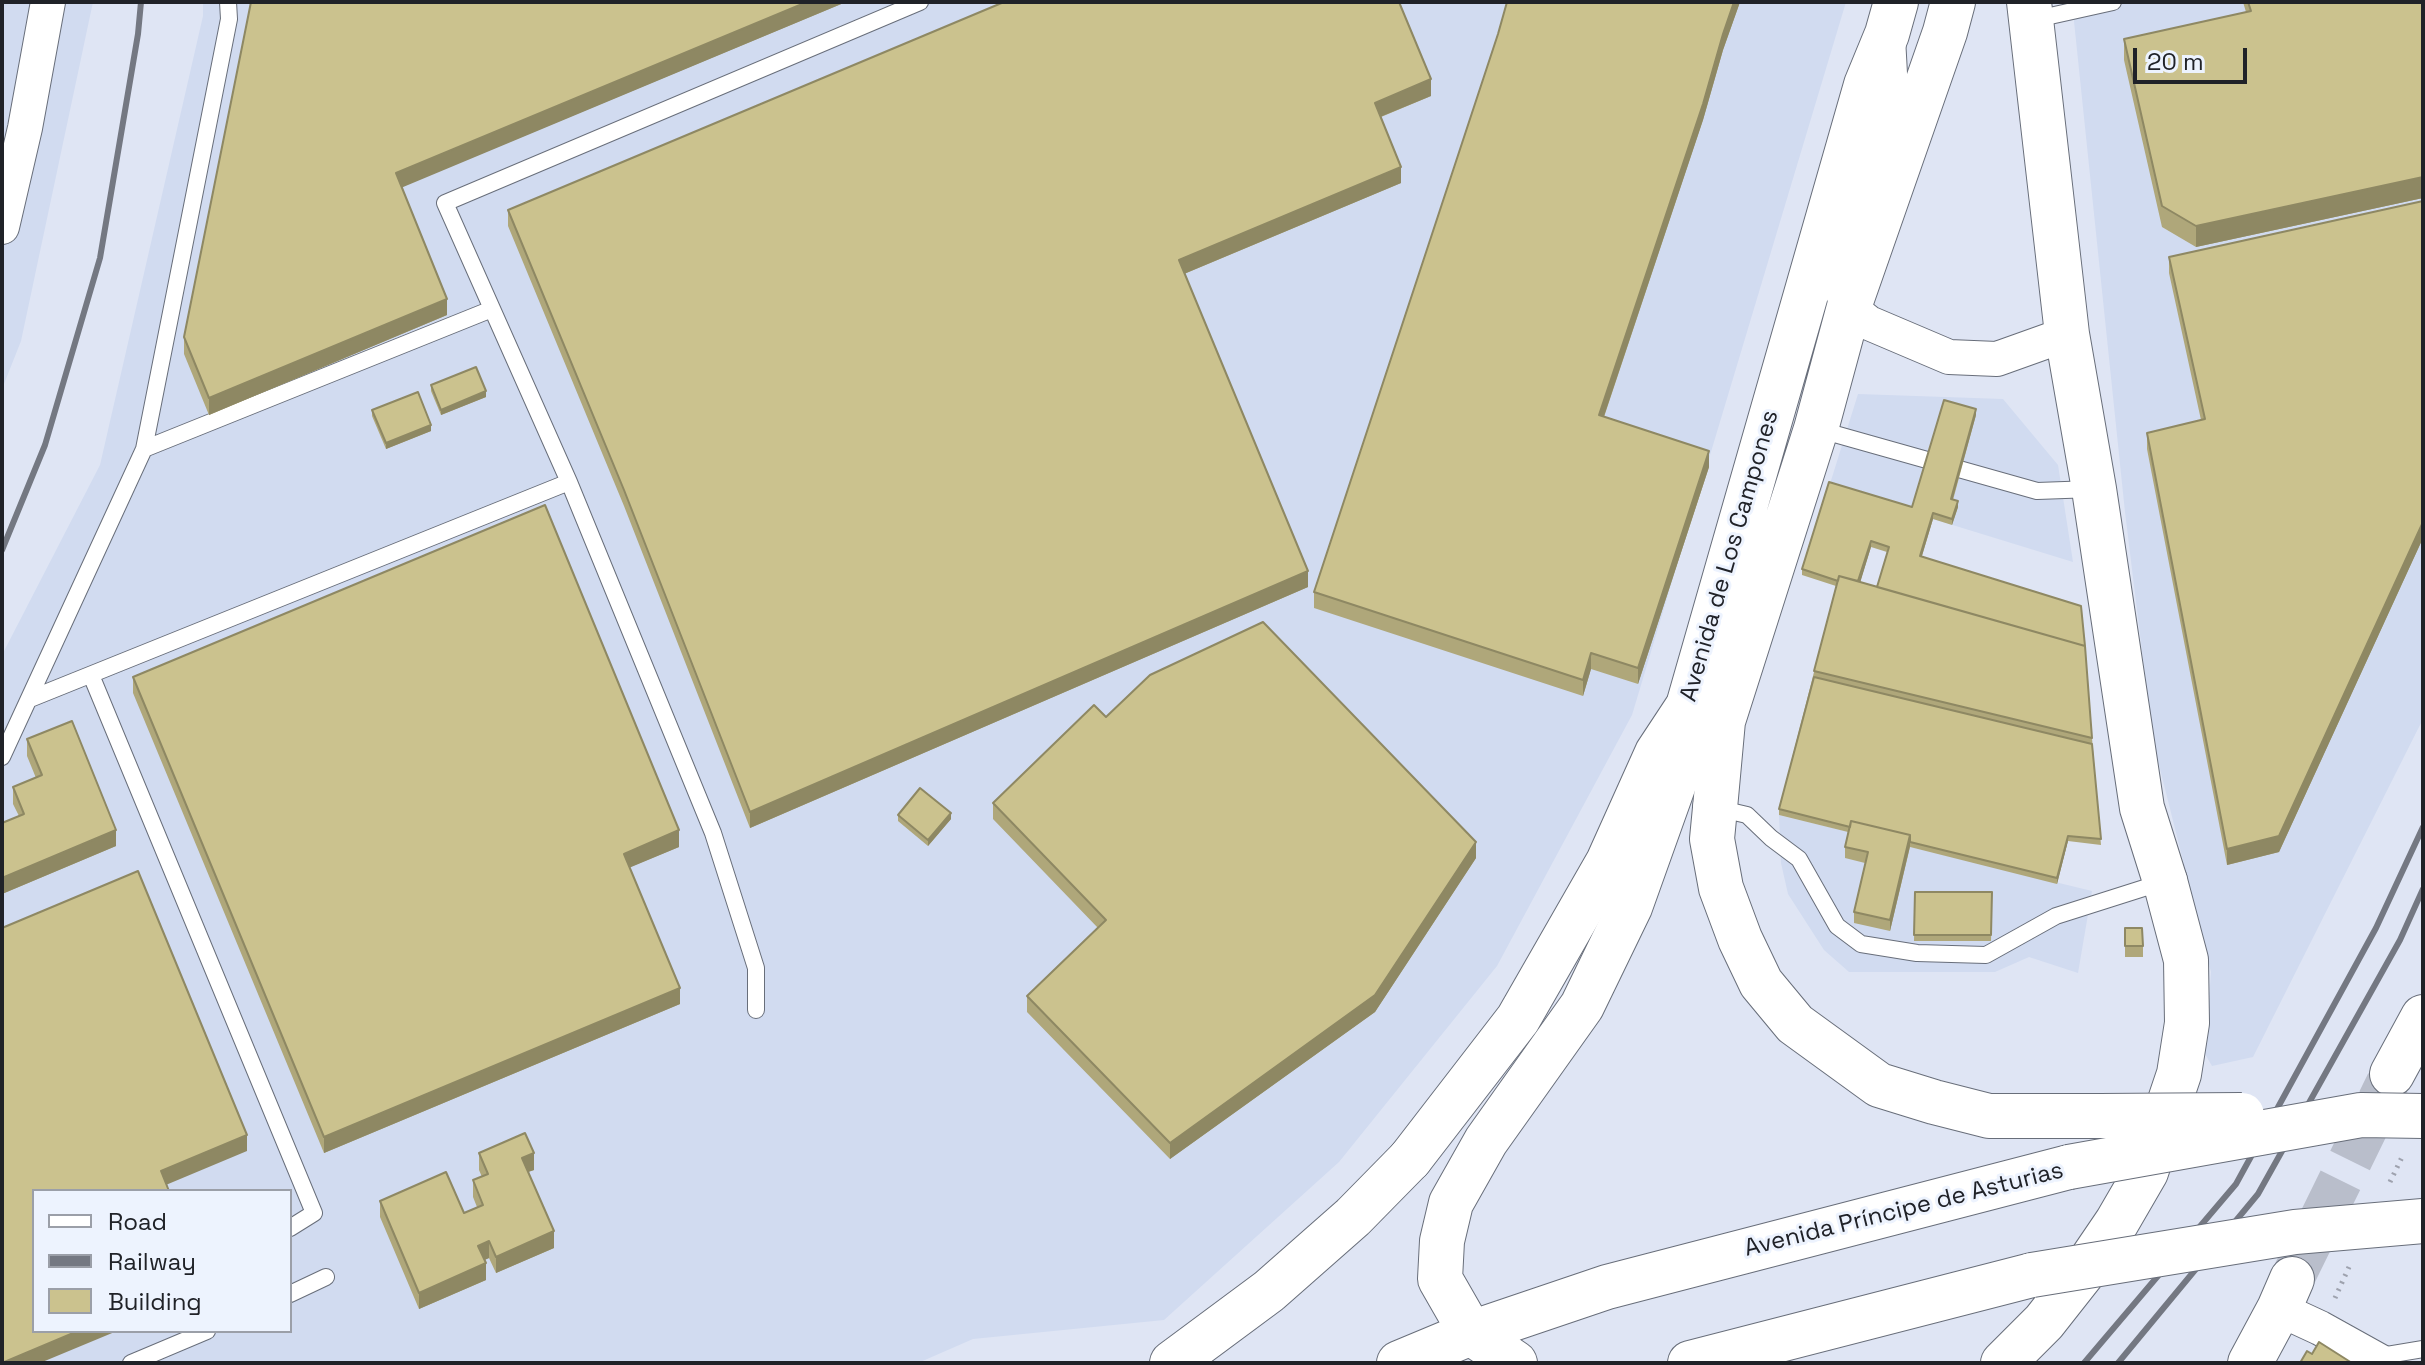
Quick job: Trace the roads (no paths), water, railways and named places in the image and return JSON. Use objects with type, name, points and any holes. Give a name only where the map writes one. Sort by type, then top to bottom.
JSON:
[{"type":"main road","name":"Avenida de Los Campones","points":[[1953,2],[1849,307],[1816,429],[1723,721],[1712,839],[1721,888],[1761,983],[1795,1024],[1879,1085],[1989,1116],[2361,1115]]},
{"type":"main road","points":[[2003,1363],[2044,1322],[2081,1275],[2146,1172],[2179,1074],[2187,1023],[2186,960],[2142,808],[2094,489],[2067,334],[2030,11]]},
{"type":"main road","name":"Avenida de Los Campones","points":[[1172,1363],[1269,1291],[1353,1217],[1410,1159],[1518,1019],[1608,862],[1657,753],[1688,706],[1866,85],[1892,18]]},
{"type":"main road","points":[[1515,1363],[1471,1333],[1440,1279],[1442,1241],[1451,1203],[1486,1141],[1582,1006],[1630,907],[1685,753],[1688,706]]},
{"type":"main road","points":[[2392,1074],[2423,1017]]},
{"type":"main road","name":"Avenida Príncipe de Asturias","points":[[1399,1363],[1471,1333],[1607,1287],[2069,1167],[2361,1115],[2423,1116]]},
{"type":"main road","points":[[1690,1363],[2032,1275],[2295,1232],[2423,1221]]},
{"type":"main road","points":[[2250,1363],[2286,1294]]},
{"type":"street","points":[[2,227],[25,128],[48,2]]},
{"type":"street","name":"Avenida de Los Campones","points":[[1849,307],[1836,278],[1891,92],[1892,18]]},
{"type":"street","points":[[1849,307],[1869,323],[1949,357],[1997,359],[2067,334]]},
{"type":"street","points":[[2286,1294],[2378,1360]]},
{"type":"lane","points":[[2,757],[144,449],[229,19],[228,2]]},
{"type":"lane","points":[[756,1010],[756,968],[713,833],[569,482],[445,203],[920,2]]},
{"type":"lane","points":[[2030,11],[2113,2]]},
{"type":"lane","points":[[144,449],[492,309]]},
{"type":"lane","points":[[1816,429],[2037,491],[2094,489]]},
{"type":"lane","points":[[30,699],[569,482]]},
{"type":"lane","points":[[91,675],[314,1213],[292,1227]]},
{"type":"lane","points":[[1715,808],[1747,815],[1799,859],[1837,926],[1861,944],[1917,953],[1986,955],[2056,916],[2165,881]]},
{"type":"lane","points":[[292,1293],[326,1277]]},
{"type":"lane","points":[[131,1363],[202,1333]]},
{"type":"lane","points":[[2378,1360],[2423,1349]]},
{"type":"tunnel","points":[[2292,1279],[2388,1083]]},
{"type":"railway","points":[[2,550],[45,445],[100,258],[141,2]]},
{"type":"railway","points":[[2084,1363],[2236,1184],[2376,928],[2423,827]]},
{"type":"railway","points":[[2118,1363],[2258,1194],[2400,940],[2423,889]]}]
